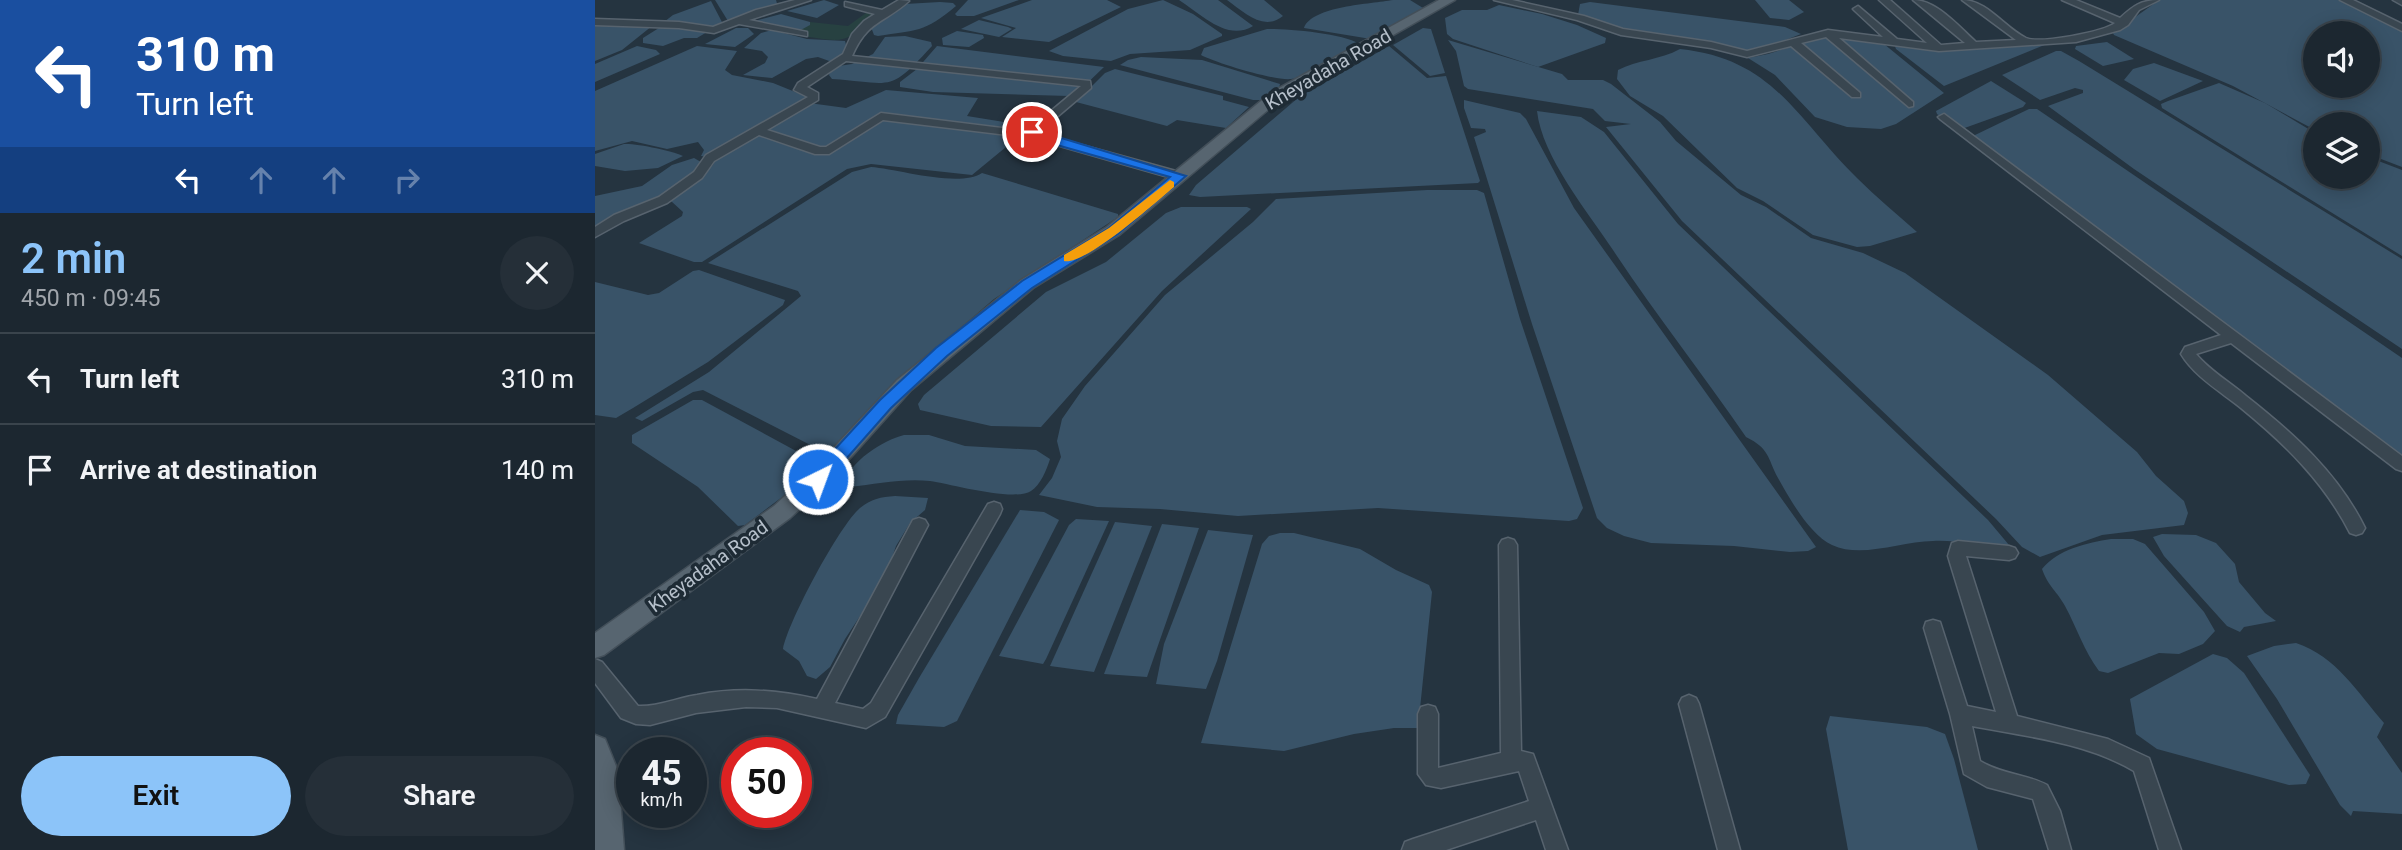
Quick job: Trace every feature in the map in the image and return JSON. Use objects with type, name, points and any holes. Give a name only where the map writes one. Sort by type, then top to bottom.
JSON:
[{"type":"main road","name":"Kheyadaha Road","points":[[595,648],[782,512],[818,479],[904,385],[1036,278],[1114,231],[1277,95],[1450,0]]},
{"type":"main road","points":[[595,748],[604,771],[609,850]]},
{"type":"street","points":[[595,22],[679,25],[714,30],[760,12],[806,0]]},
{"type":"street","points":[[1499,0],[1580,18],[1621,32],[1711,45],[1738,53],[1752,53],[1828,33],[1939,48],[2095,36],[2111,31],[2124,23],[2136,8],[2154,0]]},
{"type":"street","points":[[1884,0],[1939,48]]},
{"type":"street","points":[[1918,0],[1947,21],[1974,46]]},
{"type":"street","points":[[1968,0],[2027,43]]},
{"type":"street","points":[[2067,0],[2124,23]]},
{"type":"street","points":[[2345,0],[2402,28]]},
{"type":"street","points":[[595,233],[609,223],[668,196],[698,174],[710,158],[814,98],[812,94],[800,90],[802,85],[844,58],[856,36],[880,13],[904,1]]},
{"type":"street","points":[[848,4],[880,13]]},
{"type":"street","points":[[1858,9],[1895,43]]},
{"type":"street","points":[[739,21],[803,34]]},
{"type":"street","points":[[1828,33],[1909,104]]},
{"type":"street","points":[[1793,42],[1856,95]]},
{"type":"street","points":[[844,58],[1089,84],[1032,132],[1033,135]]},
{"type":"street","points":[[757,130],[818,151],[829,150],[881,116],[1033,135],[1179,176]]},
{"type":"street","points":[[1944,117],[2402,465]]},
{"type":"street","points":[[2232,337],[2188,354],[2273,427],[2334,488],[2350,511],[2356,528]]},
{"type":"street","points":[[595,668],[628,711],[636,715],[650,716],[696,704],[746,698],[777,699],[866,719],[878,710],[994,509]]},
{"type":"street","points":[[821,710],[919,525]]},
{"type":"street","points":[[1508,545],[1511,761]]},
{"type":"street","points":[[2009,553],[1958,548],[1957,556],[2010,724]]},
{"type":"street","points":[[1933,628],[1960,714],[1971,767],[1987,777],[2040,792],[2049,811],[2060,850]]},
{"type":"street","points":[[1689,704],[1729,850]]},
{"type":"street","points":[[1428,714],[1427,766],[1433,778],[1511,761],[1526,761],[1557,850]]},
{"type":"street","points":[[1960,714],[2010,724],[2123,754],[2145,774],[2170,850]]},
{"type":"street","points":[[1413,850],[1543,807]]},
{"type":"green space","points":[[870,10],[881,13],[849,37],[833,40],[794,35],[810,22],[848,26]]},
{"type":"water","points":[[715,0],[776,0],[778,7],[728,21]]},
{"type":"water","points":[[824,0],[839,5],[817,18],[787,11]]},
{"type":"water","points":[[968,0],[1019,0],[974,16],[957,16],[955,14]]},
{"type":"water","points":[[1032,0],[1107,0],[1121,7],[1049,42],[1002,37],[1016,28],[981,18]]},
{"type":"water","points":[[1163,0],[1193,14],[1222,36],[1190,50],[1130,54],[1111,61],[1063,56],[1049,51],[1128,9]]},
{"type":"water","points":[[1179,0],[1218,0],[1253,26],[1234,31],[1224,28],[1205,19]]},
{"type":"water","points":[[1227,0],[1264,0],[1283,16],[1268,22],[1261,21],[1247,15]]},
{"type":"water","points":[[1393,0],[1410,0],[1423,8],[1371,39],[1304,28],[1318,15],[1330,11]]},
{"type":"water","points":[[1755,0],[1789,0],[1804,12],[1789,20],[1770,18]]},
{"type":"water","points":[[2159,0],[2342,0],[2402,30],[2402,167],[2380,159],[2380,112],[2303,112],[2303,124],[2233,86],[2113,33]]},
{"type":"water","points":[[711,1],[723,24],[713,28],[664,22],[673,15]]},
{"type":"water","points":[[1590,2],[1785,27],[1801,34],[1773,45],[1738,52],[1632,32],[1578,15],[1580,4]]},
{"type":"water","points":[[953,3],[956,6],[936,21],[919,29],[874,35],[871,27],[905,4]]},
{"type":"water","points":[[1499,5],[1577,25],[1606,38],[1605,43],[1538,67],[1453,39],[1447,34],[1445,18],[1462,10],[1487,10]]},
{"type":"water","points":[[781,14],[810,22],[810,25],[797,32],[754,21]]},
{"type":"water","points":[[979,20],[1012,29],[999,37],[961,29]]},
{"type":"water","points":[[595,24],[652,26],[622,50],[595,61]]},
{"type":"water","points":[[662,26],[707,32],[697,38],[684,38],[663,46],[643,43],[643,38]]},
{"type":"water","points":[[736,28],[748,28],[754,34],[735,47],[705,44]]},
{"type":"water","points":[[1423,28],[1431,29],[1445,73],[1430,76],[1393,45]]},
{"type":"water","points":[[1267,29],[1328,34],[1359,44],[1316,70],[1291,79],[1246,71],[1201,55],[1204,48]]},
{"type":"water","points":[[772,30],[807,39],[845,41],[846,48],[832,62],[818,57],[806,59],[772,78],[743,75],[765,63],[768,57],[762,51],[744,48],[761,33]]},
{"type":"water","points":[[957,31],[983,35],[984,38],[969,47],[943,45],[942,38]]},
{"type":"water","points":[[1827,35],[1884,44],[1944,93],[1896,124],[1881,129],[1847,127],[1815,117],[1775,75],[1748,58]]},
{"type":"water","points":[[905,36],[931,42],[932,46],[897,79],[879,83],[832,79],[829,75],[832,67],[852,64],[873,54],[885,37]]},
{"type":"water","points":[[1448,40],[1562,74],[1568,80],[1603,80],[1611,84],[1660,122],[1676,141],[1741,195],[1766,207],[1811,238],[1863,253],[1905,273],[2048,375],[2137,452],[2156,476],[2184,501],[2188,513],[2184,525],[2102,535],[2040,557],[2022,547],[1996,519],[1682,221],[1606,127],[1631,124],[1605,121],[1593,109],[1468,89],[1464,86],[1456,51]]},
{"type":"water","points":[[2107,42],[2134,59],[2103,66],[2075,49],[2076,46]]},
{"type":"water","points":[[1894,44],[1915,47],[2047,44],[1944,86],[1896,49]]},
{"type":"water","points":[[637,46],[656,50],[660,54],[595,82],[595,64]]},
{"type":"water","points":[[697,46],[737,51],[725,70],[732,75],[773,83],[810,98],[707,157],[701,156],[704,150],[698,142],[667,149],[632,141],[595,151],[595,91]]},
{"type":"water","points":[[937,46],[1104,67],[1077,93],[1069,96],[933,92],[900,87],[900,82],[917,69]]},
{"type":"water","points":[[1389,46],[1427,78],[1446,76],[1480,181],[1478,183],[1200,197],[1189,195],[1196,185],[1299,97]]},
{"type":"water","points":[[1680,49],[1712,55],[1739,65],[1761,78],[1799,113],[1857,178],[1917,232],[1870,246],[1857,247],[1813,235],[1763,201],[1737,188],[1663,116],[1630,96],[1617,79],[1618,70]]},
{"type":"water","points":[[2056,51],[2079,61],[2402,259],[2402,349],[2134,169],[2048,106],[2083,93],[2083,90],[2075,88],[2040,100],[2002,75]]},
{"type":"water","points":[[1141,57],[1202,60],[1280,84],[1279,88],[1262,100],[1253,100],[1120,65]]},
{"type":"water","points":[[2154,63],[2203,81],[2160,101],[2124,80],[2133,69]]},
{"type":"water","points":[[1115,69],[1223,96],[1223,100],[1249,107],[1226,128],[1177,120],[1167,126],[1076,102],[1105,73]]},
{"type":"water","points":[[1991,81],[2026,103],[2023,107],[1959,130],[1937,114],[1936,111]]},
{"type":"water","points":[[2219,83],[2265,103],[2303,126],[2303,189],[2380,189],[2380,162],[2402,170],[2402,256],[2162,108],[2161,104]]},
{"type":"water","points":[[886,90],[978,98],[967,116],[1023,125],[1006,147],[972,175],[871,164],[847,169],[702,262],[694,262],[639,243],[682,216],[683,212],[671,201],[713,165],[715,158],[809,103],[846,108]]},
{"type":"water","points":[[1464,100],[1520,113],[1526,119],[1574,208],[1816,547],[1808,551],[1790,552],[1734,546],[1651,543],[1624,536],[1607,528],[1597,518],[1532,324],[1474,137],[1486,132],[1485,129],[1471,128]]},
{"type":"water","points":[[2029,109],[2037,109],[2402,358],[2402,459],[1973,136]]},
{"type":"water","points":[[1537,111],[1581,117],[1604,132],[1678,224],[1988,520],[2009,545],[2003,547],[1933,541],[1856,550],[1832,545],[1816,533],[1794,506],[1764,450],[1746,437],[1579,201],[1547,147]]},
{"type":"water","points":[[624,144],[683,156],[658,168],[625,171],[595,166],[595,154]]},
{"type":"water","points":[[694,158],[701,162],[700,168],[668,193],[595,227],[595,196],[642,186],[672,165]]},
{"type":"water","points":[[871,167],[959,179],[982,173],[1118,214],[1118,217],[994,299],[909,372],[828,454],[703,390],[693,392],[642,421],[635,418],[709,372],[801,296],[798,291],[708,263],[852,172]]},
{"type":"water","points":[[1427,190],[1477,190],[1484,193],[1520,319],[1583,508],[1577,519],[1569,521],[1378,508],[1238,516],[1097,507],[1039,495],[1052,478],[1061,457],[1057,441],[1062,419],[1085,386],[1165,295],[1253,222],[1276,199]]},
{"type":"water","points":[[1181,207],[1251,209],[1162,291],[1041,427],[991,426],[920,410],[918,404],[924,395],[1046,292],[1106,262],[1166,213]]},
{"type":"water","points":[[699,270],[785,300],[783,305],[708,362],[633,408],[616,418],[595,415],[595,282],[648,295],[659,293],[693,271]]},
{"type":"water","points":[[693,400],[702,400],[809,458],[815,466],[802,482],[745,525],[738,526],[698,487],[632,443],[632,435]]},
{"type":"water","points":[[904,435],[929,435],[965,446],[1036,450],[1050,459],[1037,485],[1023,494],[982,491],[920,480],[850,487],[844,484],[853,468],[868,453]]},
{"type":"water","points":[[895,496],[928,498],[925,510],[910,523],[896,546],[885,578],[830,667],[816,679],[807,676],[799,661],[783,649],[804,597],[828,553],[860,508],[868,502]]},
{"type":"water","points":[[1020,510],[1044,512],[1059,520],[957,721],[944,727],[896,724],[898,715],[919,678]]},
{"type":"water","points":[[1076,519],[1109,521],[1046,659],[1043,664],[999,656],[1069,525]]},
{"type":"water","points":[[1115,522],[1152,526],[1094,672],[1050,666]]},
{"type":"water","points":[[1162,524],[1199,528],[1147,677],[1104,674]]},
{"type":"water","points":[[1208,530],[1253,535],[1217,661],[1206,689],[1156,684],[1164,644]]},
{"type":"water","points":[[1294,533],[1360,549],[1429,585],[1432,592],[1418,728],[1394,728],[1354,734],[1284,751],[1201,743],[1262,544],[1269,536]]},
{"type":"water","points":[[2162,534],[2196,535],[2216,543],[2235,564],[2239,582],[2265,613],[2276,621],[2244,627],[2240,632],[2227,626],[2164,556],[2153,537]]},
{"type":"water","points":[[2111,539],[2133,539],[2145,544],[2204,612],[2215,631],[2203,644],[2179,654],[2159,653],[2108,673],[2099,671],[2042,569],[2056,556],[2065,552]]},
{"type":"water","points":[[2296,643],[2335,666],[2384,723],[2377,737],[2402,773],[2402,814],[2353,811],[2351,816],[2340,805],[2277,699],[2247,656],[2274,646]]},
{"type":"water","points":[[2213,654],[2227,658],[2244,673],[2310,775],[2306,784],[2289,785],[2157,749],[2136,734],[2130,699]]},
{"type":"water","points":[[1830,716],[1927,727],[1945,734],[1978,850],[1848,850],[1826,729]]},
{"type":"slow traffic","points":[[1069,258],[1114,231],[1170,184]]},
{"type":"route","points":[[818,479],[885,404],[941,352],[1027,284],[1114,231],[1179,176],[1036,136],[1032,132]]}]
